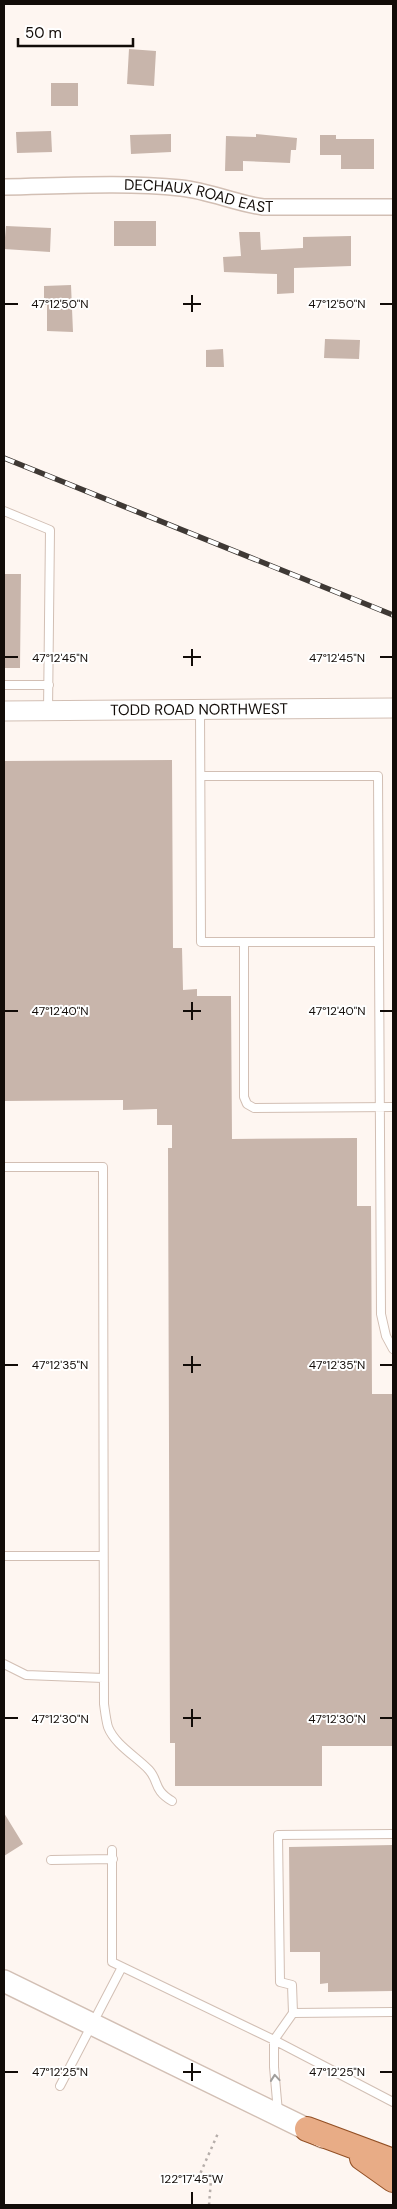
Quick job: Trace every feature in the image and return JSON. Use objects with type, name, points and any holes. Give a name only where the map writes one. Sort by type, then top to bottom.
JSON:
[{"type":"main road","points":[[4,1981],[393,2171]]},
{"type":"main road","points":[[307,2129],[393,2161]]},
{"type":"main road","points":[[353,2151],[393,2180]]},
{"type":"street","name":"DECHAUX ROAD EAST","points":[[4,187],[165,187],[195,190],[263,207],[393,207]]},
{"type":"street","name":"TODD ROAD NORTHWEST","points":[[4,711],[393,708]]},
{"type":"lane","points":[[4,511],[50,530],[48,711]]},
{"type":"lane","points":[[4,685],[49,685]]},
{"type":"lane","points":[[200,710],[201,942],[379,942]]},
{"type":"lane","points":[[201,776],[378,776],[381,1314],[386,1336],[393,1349]]},
{"type":"lane","points":[[244,942],[244,1096],[247,1104],[254,1108],[393,1107]]},
{"type":"lane","points":[[4,1167],[103,1167],[104,1704],[108,1728],[121,1744],[151,1772],[156,1786],[172,1801]]},
{"type":"lane","points":[[4,1556],[103,1556]]},
{"type":"lane","points":[[4,1664],[26,1675],[103,1678]]},
{"type":"lane","points":[[278,2115],[274,2040],[293,2013],[292,1985],[280,1982],[278,1835],[393,1834]]},
{"type":"lane","points":[[112,1850],[112,1962],[274,2040],[393,2102]]},
{"type":"lane","points":[[51,1860],[113,1859]]},
{"type":"lane","points":[[60,2086],[122,1967]]},
{"type":"lane","points":[[293,2013],[393,2012]]},
{"type":"path","points":[[209,2205],[211,2180],[200,2174],[219,2131]]},
{"type":"building","points":[[129,49],[156,51],[154,86],[127,84]]},
{"type":"building","points":[[51,83],[78,83],[78,106],[51,106]]},
{"type":"building","points":[[51,131],[52,152],[17,153],[16,132]]},
{"type":"building","points":[[171,134],[171,152],[131,154],[130,135]]},
{"type":"building","points":[[256,134],[297,138],[296,150],[291,150],[290,163],[243,161],[243,171],[225,171],[226,136],[256,137]]},
{"type":"building","points":[[320,135],[336,135],[336,139],[374,139],[374,169],[341,169],[341,155],[320,155]]},
{"type":"building","points":[[114,221],[156,221],[156,246],[114,246]]},
{"type":"building","points":[[6,226],[51,228],[50,252],[4,249]]},
{"type":"building","points":[[239,232],[260,232],[261,250],[303,248],[303,237],[351,236],[351,266],[294,268],[294,293],[277,294],[277,274],[224,272],[223,257],[241,256]]},
{"type":"building","points":[[71,285],[73,332],[47,331],[47,305],[44,305],[44,286]]},
{"type":"building","points":[[325,339],[360,340],[359,359],[324,358]]},
{"type":"building","points":[[223,349],[224,367],[206,367],[206,350]]},
{"type":"building","points":[[4,574],[21,574],[20,668],[4,668]]},
{"type":"building","points":[[172,760],[173,948],[182,948],[183,990],[197,989],[197,996],[231,996],[232,1139],[357,1138],[357,1206],[371,1206],[372,1394],[393,1394],[393,1746],[322,1746],[322,1786],[175,1786],[175,1743],[170,1743],[168,1148],[172,1148],[172,1125],[157,1125],[157,1109],[123,1110],[123,1100],[4,1101],[4,761]]},
{"type":"building","points":[[4,1813],[23,1844],[4,1856]]},
{"type":"building","points":[[393,1845],[393,1991],[328,1992],[328,1983],[320,1984],[320,1952],[290,1952],[289,1847]]},
{"type":"railway","points":[[4,458],[393,615]]}]
